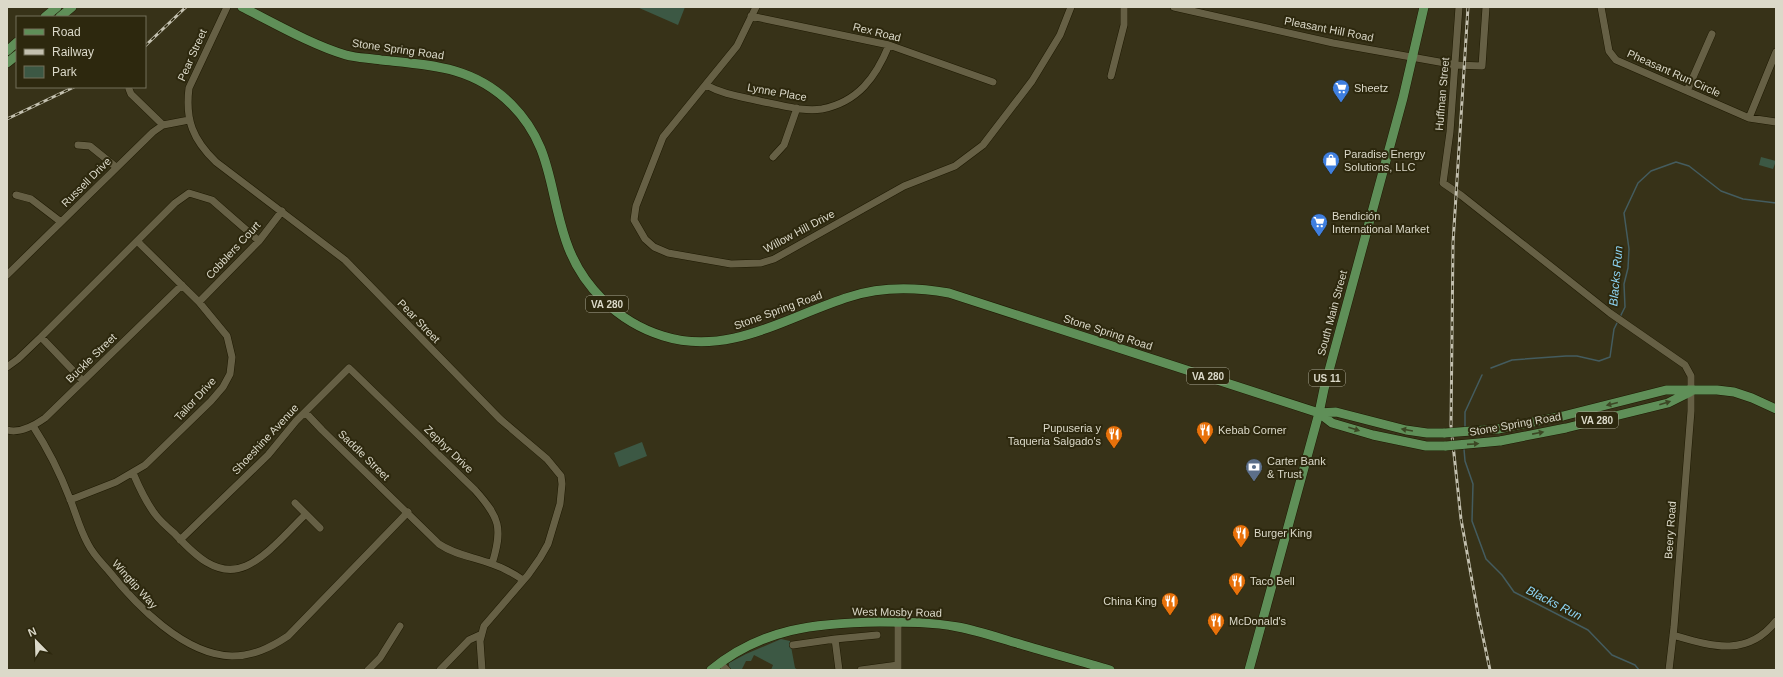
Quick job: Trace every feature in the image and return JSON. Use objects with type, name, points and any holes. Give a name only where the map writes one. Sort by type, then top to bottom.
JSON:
[{"type":"main road","points":[[46,16],[57,7]]},
{"type":"main road","points":[[61,16],[72,7]]},
{"type":"main road","name":"Stone Spring Road","points":[[242,7],[320,45],[346,55],[437,65],[470,75],[503,97],[521,115],[539,141],[549,170],[566,241],[579,270],[604,301],[621,315],[637,326],[664,336],[697,343],[726,341],[759,332],[855,295],[887,289],[919,289],[949,293],[1319,413],[1332,423],[1373,436],[1426,446],[1446,446],[1500,441],[1566,428],[1668,403],[1691,391]]},
{"type":"main road","name":"South Main Street","points":[[1249,670],[1401,104],[1424,7]]},
{"type":"main road","points":[[7,51],[16,43]]},
{"type":"main road","points":[[7,64],[16,56]]},
{"type":"main road","name":"Stone Spring Road","points":[[1319,413],[1336,412],[1406,430],[1427,433],[1445,433],[1498,429],[1563,416],[1666,390],[1717,390],[1734,392],[1776,409]]},
{"type":"main road","name":"West Mosby Road","points":[[711,670],[735,652],[755,642],[797,629],[830,623],[898,622],[926,622],[957,627],[1110,670]]},
{"type":"street","name":"Pear Street","points":[[226,7],[189,88],[187,101],[189,120],[196,138],[207,153],[345,260],[500,419],[547,459],[560,476],[562,484],[560,504],[548,544],[540,558],[523,580],[484,626],[480,636]]},
{"type":"street","name":"Willow Hill Drive","points":[[756,7],[737,46],[663,137],[636,206],[634,220],[645,239],[654,247],[668,253],[731,264],[761,263],[774,259],[904,186],[955,166],[983,145],[1032,81],[1060,35],[1071,7]]},
{"type":"street","points":[[1111,76],[1124,25],[1124,7]]},
{"type":"street","name":"Pleasant Hill Road","points":[[1174,7],[1333,43],[1456,65],[1482,66],[1486,7]]},
{"type":"street","name":"Huffman Street","points":[[1459,7],[1450,132],[1443,183],[1462,196],[1625,324],[1685,365],[1691,376],[1691,391]]},
{"type":"street","name":"Pheasant Run Circle","points":[[1601,7],[1609,51],[1615,59],[1749,118],[1776,122]]},
{"type":"street","name":"Rex Road","points":[[751,16],[889,45],[994,82]]},
{"type":"street","points":[[1688,91],[1712,34]]},
{"type":"street","name":"Lynne Place","points":[[706,85],[721,93],[797,108],[821,109],[844,102],[863,89],[880,66],[889,45]]},
{"type":"street","points":[[1749,118],[1776,52]]},
{"type":"street","points":[[130,89],[131,94],[163,125]]},
{"type":"street","points":[[773,157],[784,145],[797,108]]},
{"type":"street","name":"Russell Drive","points":[[7,275],[153,132],[163,125],[189,120]]},
{"type":"street","points":[[78,145],[90,146],[116,167]]},
{"type":"street","points":[[7,367],[18,359],[41,337],[175,203],[189,193],[200,195],[212,200],[259,241]]},
{"type":"street","points":[[16,195],[31,199],[61,222]]},
{"type":"street","name":"Cobblers Court","points":[[199,302],[259,241],[282,211]]},
{"type":"street","name":"Tailor Drive","points":[[70,500],[116,482],[145,465],[211,401],[223,387],[230,374],[232,357],[228,336],[199,302],[137,241]]},
{"type":"street","name":"Buckle Street","points":[[7,430],[11,431],[33,426],[45,418],[182,285]]},
{"type":"street","points":[[41,337],[83,381]]},
{"type":"street","name":"Shoeshine Avenue","points":[[180,540],[268,455],[296,421],[349,368]]},
{"type":"street","name":"Zephyr Drive","points":[[349,368],[475,490],[490,507],[498,526],[498,545],[492,564]]},
{"type":"street","name":"Beery Road","points":[[1669,670],[1673,635],[1691,391]]},
{"type":"street","name":"Saddle Street","points":[[305,412],[439,544],[449,551],[510,571],[523,580]]},
{"type":"street","name":"Wingtip Way","points":[[33,426],[47,448],[70,500],[87,544],[118,582],[139,606],[152,618],[199,648],[230,656],[259,652],[272,647],[288,636],[408,512]]},
{"type":"street","points":[[133,473],[155,515],[198,558],[211,565],[224,569],[239,568],[256,561],[306,514]]},
{"type":"street","points":[[295,503],[320,528]]},
{"type":"street","points":[[1673,635],[1707,644],[1728,647],[1752,641],[1764,634],[1776,621]]},
{"type":"street","points":[[861,670],[898,668],[898,622]]},
{"type":"street","points":[[369,669],[380,658],[400,626]]},
{"type":"street","points":[[793,645],[878,635]]},
{"type":"street","points":[[440,670],[469,640],[480,636],[482,670]]},
{"type":"street","points":[[835,639],[839,670]]},
{"type":"street","points":[[720,663],[728,670]]},
{"type":"green space","points":[[637,7],[685,7],[678,25]]},
{"type":"green space","points":[[1761,157],[1776,161],[1773,169],[1759,165]]},
{"type":"green space","points":[[642,442],[647,456],[619,467],[614,453]]},
{"type":"green space","points":[[781,639],[790,641],[795,668],[798,670],[771,670],[773,665],[754,655],[751,661],[746,661],[742,669],[744,670],[729,669],[729,663]]},
{"type":"waterway","name":"Blacks Run","points":[[1620,317],[1625,307],[1624,284],[1628,268],[1629,249],[1624,213],[1638,183],[1651,171],[1676,162],[1689,166],[1721,191],[1743,199],[1776,203]]},
{"type":"waterway","name":"Blacks Run","points":[[1491,368],[1512,360],[1577,356],[1599,361],[1610,357],[1614,329],[1618,321]]},
{"type":"waterway","name":"Blacks Run","points":[[1465,429],[1465,412],[1482,375]]},
{"type":"waterway","name":"Blacks Run","points":[[1464,449],[1465,461],[1473,484],[1472,521],[1486,559],[1502,575],[1514,592],[1588,630],[1612,655],[1635,665],[1639,670]]},
{"type":"railway","points":[[146,45],[186,7]]},
{"type":"railway","points":[[1468,7],[1453,243],[1451,426],[1461,519],[1478,614],[1490,670]]},
{"type":"railway","points":[[7,119],[72,88]]},
{"type":"place","name":"Sheetz","points":[[1341,103]]},
{"type":"place","name":"Paradise Energy Solutions, LLC","points":[[1331,175]]},
{"type":"place","name":"Bendición International Market","points":[[1319,237]]},
{"type":"place","name":"Kebab Corner","points":[[1205,445]]},
{"type":"place","name":"Pupuseria y Taqueria Salgado's","points":[[1114,449]]},
{"type":"place","name":"Carter Bank & Trust","points":[[1254,482]]},
{"type":"place","name":"Burger King","points":[[1241,548]]},
{"type":"place","name":"Taco Bell","points":[[1237,596]]},
{"type":"place","name":"China King","points":[[1170,616]]},
{"type":"place","name":"McDonald's","points":[[1216,636]]}]
